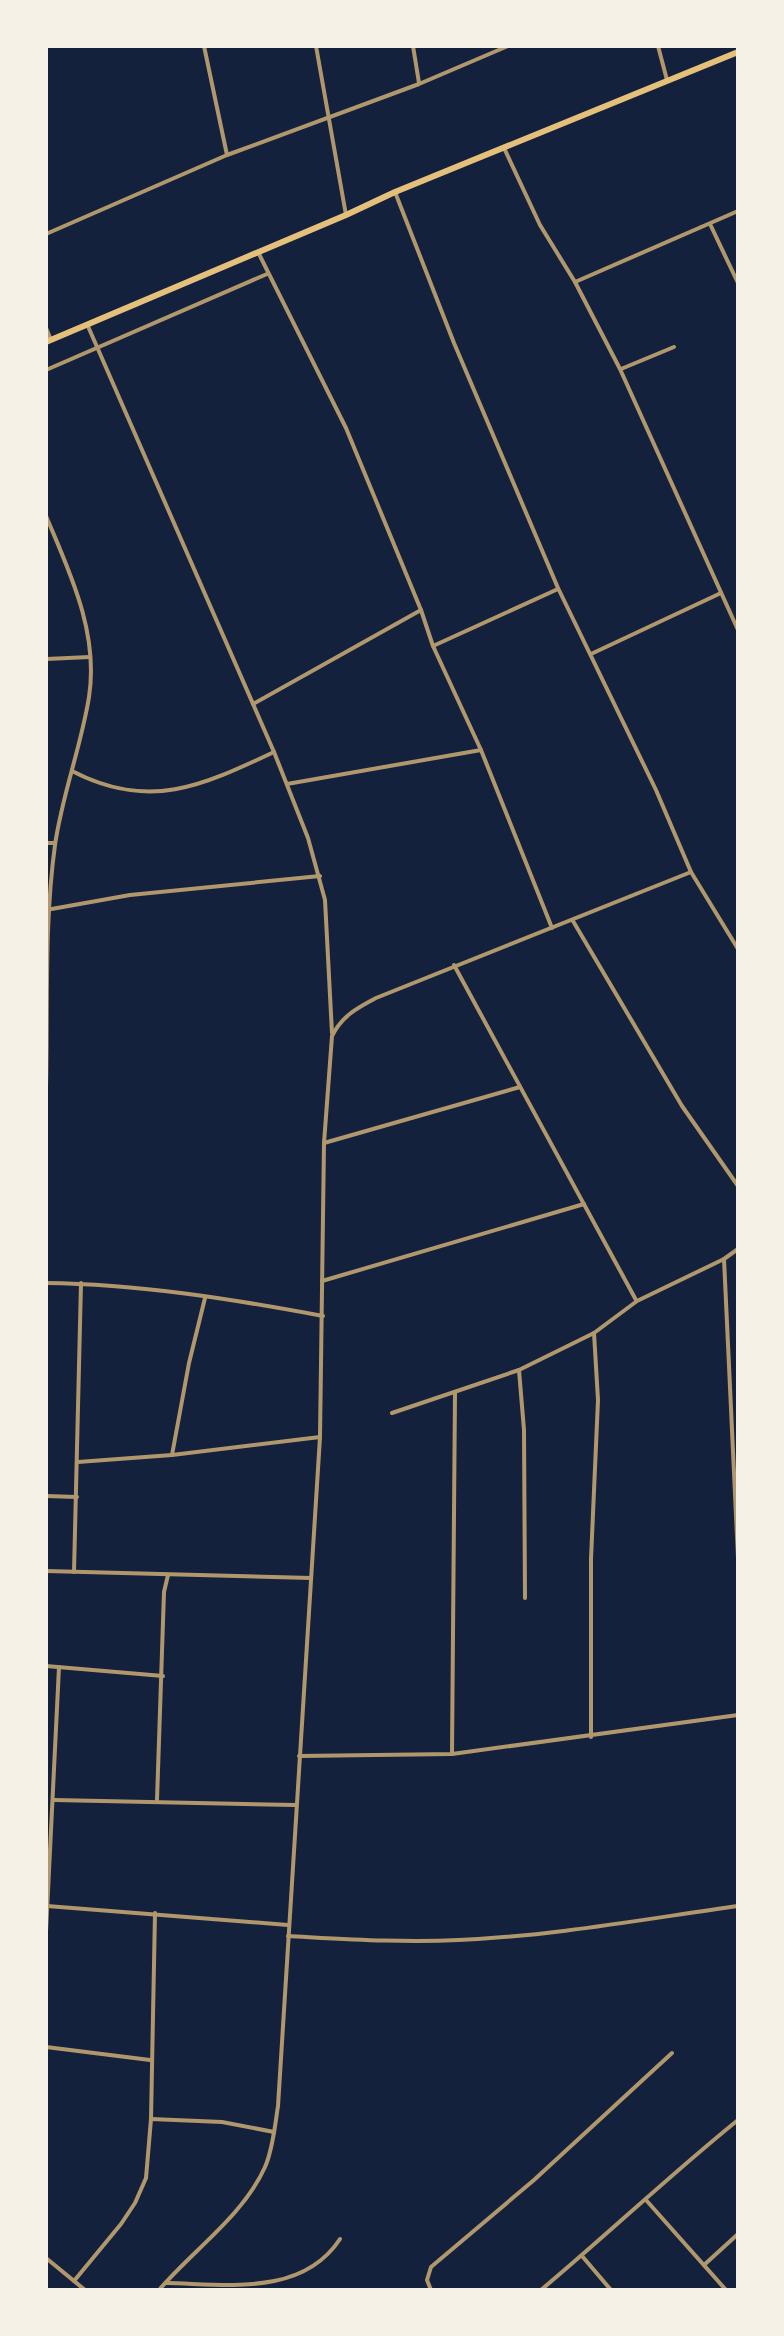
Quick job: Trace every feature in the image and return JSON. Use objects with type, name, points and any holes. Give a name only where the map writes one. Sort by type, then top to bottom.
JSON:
[{"type":"main road","points":[[49,341],[395,192],[738,52]]},
{"type":"street","points":[[204,46],[227,155]]},
{"type":"street","points":[[316,46],[346,215]]},
{"type":"street","points":[[413,46],[419,84]]},
{"type":"street","points":[[46,234],[227,155],[419,84],[508,46]]},
{"type":"street","points":[[658,46],[667,80]]},
{"type":"street","points":[[504,148],[540,225],[575,282],[620,369],[738,630]]},
{"type":"street","points":[[395,192],[454,343],[558,588],[656,790],[691,872],[738,949]]},
{"type":"street","points":[[575,282],[738,211]]},
{"type":"street","points":[[710,224],[738,283]]},
{"type":"street","points":[[258,251],[346,428],[433,646],[481,750],[552,928]]},
{"type":"street","points":[[46,370],[267,274]]},
{"type":"street","points":[[87,324],[274,752],[320,876],[325,900],[332,1036],[324,1143],[320,1437],[278,2106],[265,2166],[251,2191],[159,2290]]},
{"type":"street","points":[[46,328],[49,341]]},
{"type":"street","points":[[620,369],[674,347]]},
{"type":"street","points":[[46,516],[80,599],[90,657],[90,695],[55,843],[48,910],[46,1088]]},
{"type":"street","points":[[433,646],[558,588]]},
{"type":"street","points":[[591,654],[721,593]]},
{"type":"street","points":[[253,704],[421,610]]},
{"type":"street","points":[[46,659],[90,657]]},
{"type":"street","points":[[287,784],[481,750]]},
{"type":"street","points":[[72,771],[118,790],[163,793],[229,773],[274,752]]},
{"type":"street","points":[[46,843],[55,843]]},
{"type":"street","points":[[332,1036],[339,1022],[353,1010],[454,965],[573,921],[691,872]]},
{"type":"street","points":[[48,910],[130,895],[320,876]]},
{"type":"street","points":[[573,921],[682,1106],[738,1186]]},
{"type":"street","points":[[454,965],[637,1301]]},
{"type":"street","points":[[324,1143],[520,1087]]},
{"type":"street","points":[[322,1281],[584,1204]]},
{"type":"street","points":[[392,1413],[519,1370],[594,1333],[637,1301],[724,1259],[738,1249]]},
{"type":"street","points":[[724,1259],[736,1459],[738,1558]]},
{"type":"street","points":[[46,1283],[81,1283],[323,1316]]},
{"type":"street","points":[[74,1572],[81,1283]]},
{"type":"street","points":[[172,1455],[205,1298]]},
{"type":"street","points":[[591,1737],[591,1559],[598,1400],[594,1333]]},
{"type":"street","points":[[519,1370],[524,1430],[525,1598]]},
{"type":"street","points":[[452,1754],[455,1393]]},
{"type":"street","points":[[78,1462],[172,1455],[320,1437]]},
{"type":"street","points":[[46,1496],[77,1497]]},
{"type":"street","points":[[46,1571],[311,1578]]},
{"type":"street","points":[[157,1801],[164,1592],[168,1575]]},
{"type":"street","points":[[46,1666],[163,1676]]},
{"type":"street","points":[[46,1932],[59,1667]]},
{"type":"street","points":[[299,1756],[452,1754],[738,1715]]},
{"type":"street","points":[[54,1800],[295,1805]]},
{"type":"street","points":[[47,1906],[289,1925]]},
{"type":"street","points":[[288,1936],[382,1942],[458,1940],[524,1935],[738,1906]]},
{"type":"street","points":[[74,2281],[135,2203],[146,2178],[151,2119],[155,1913]]},
{"type":"street","points":[[46,2047],[150,2060]]},
{"type":"street","points":[[431,2290],[427,2280],[431,2267],[534,2180],[672,2053]]},
{"type":"street","points":[[151,2119],[222,2122],[274,2132]]},
{"type":"street","points":[[541,2290],[738,2120]]},
{"type":"street","points":[[646,2200],[726,2290]]},
{"type":"street","points":[[704,2265],[738,2234]]},
{"type":"street","points":[[165,2283],[258,2284],[287,2278],[310,2269],[329,2255],[340,2239]]},
{"type":"street","points":[[582,2256],[611,2290]]},
{"type":"street","points":[[46,2258],[85,2290]]}]
